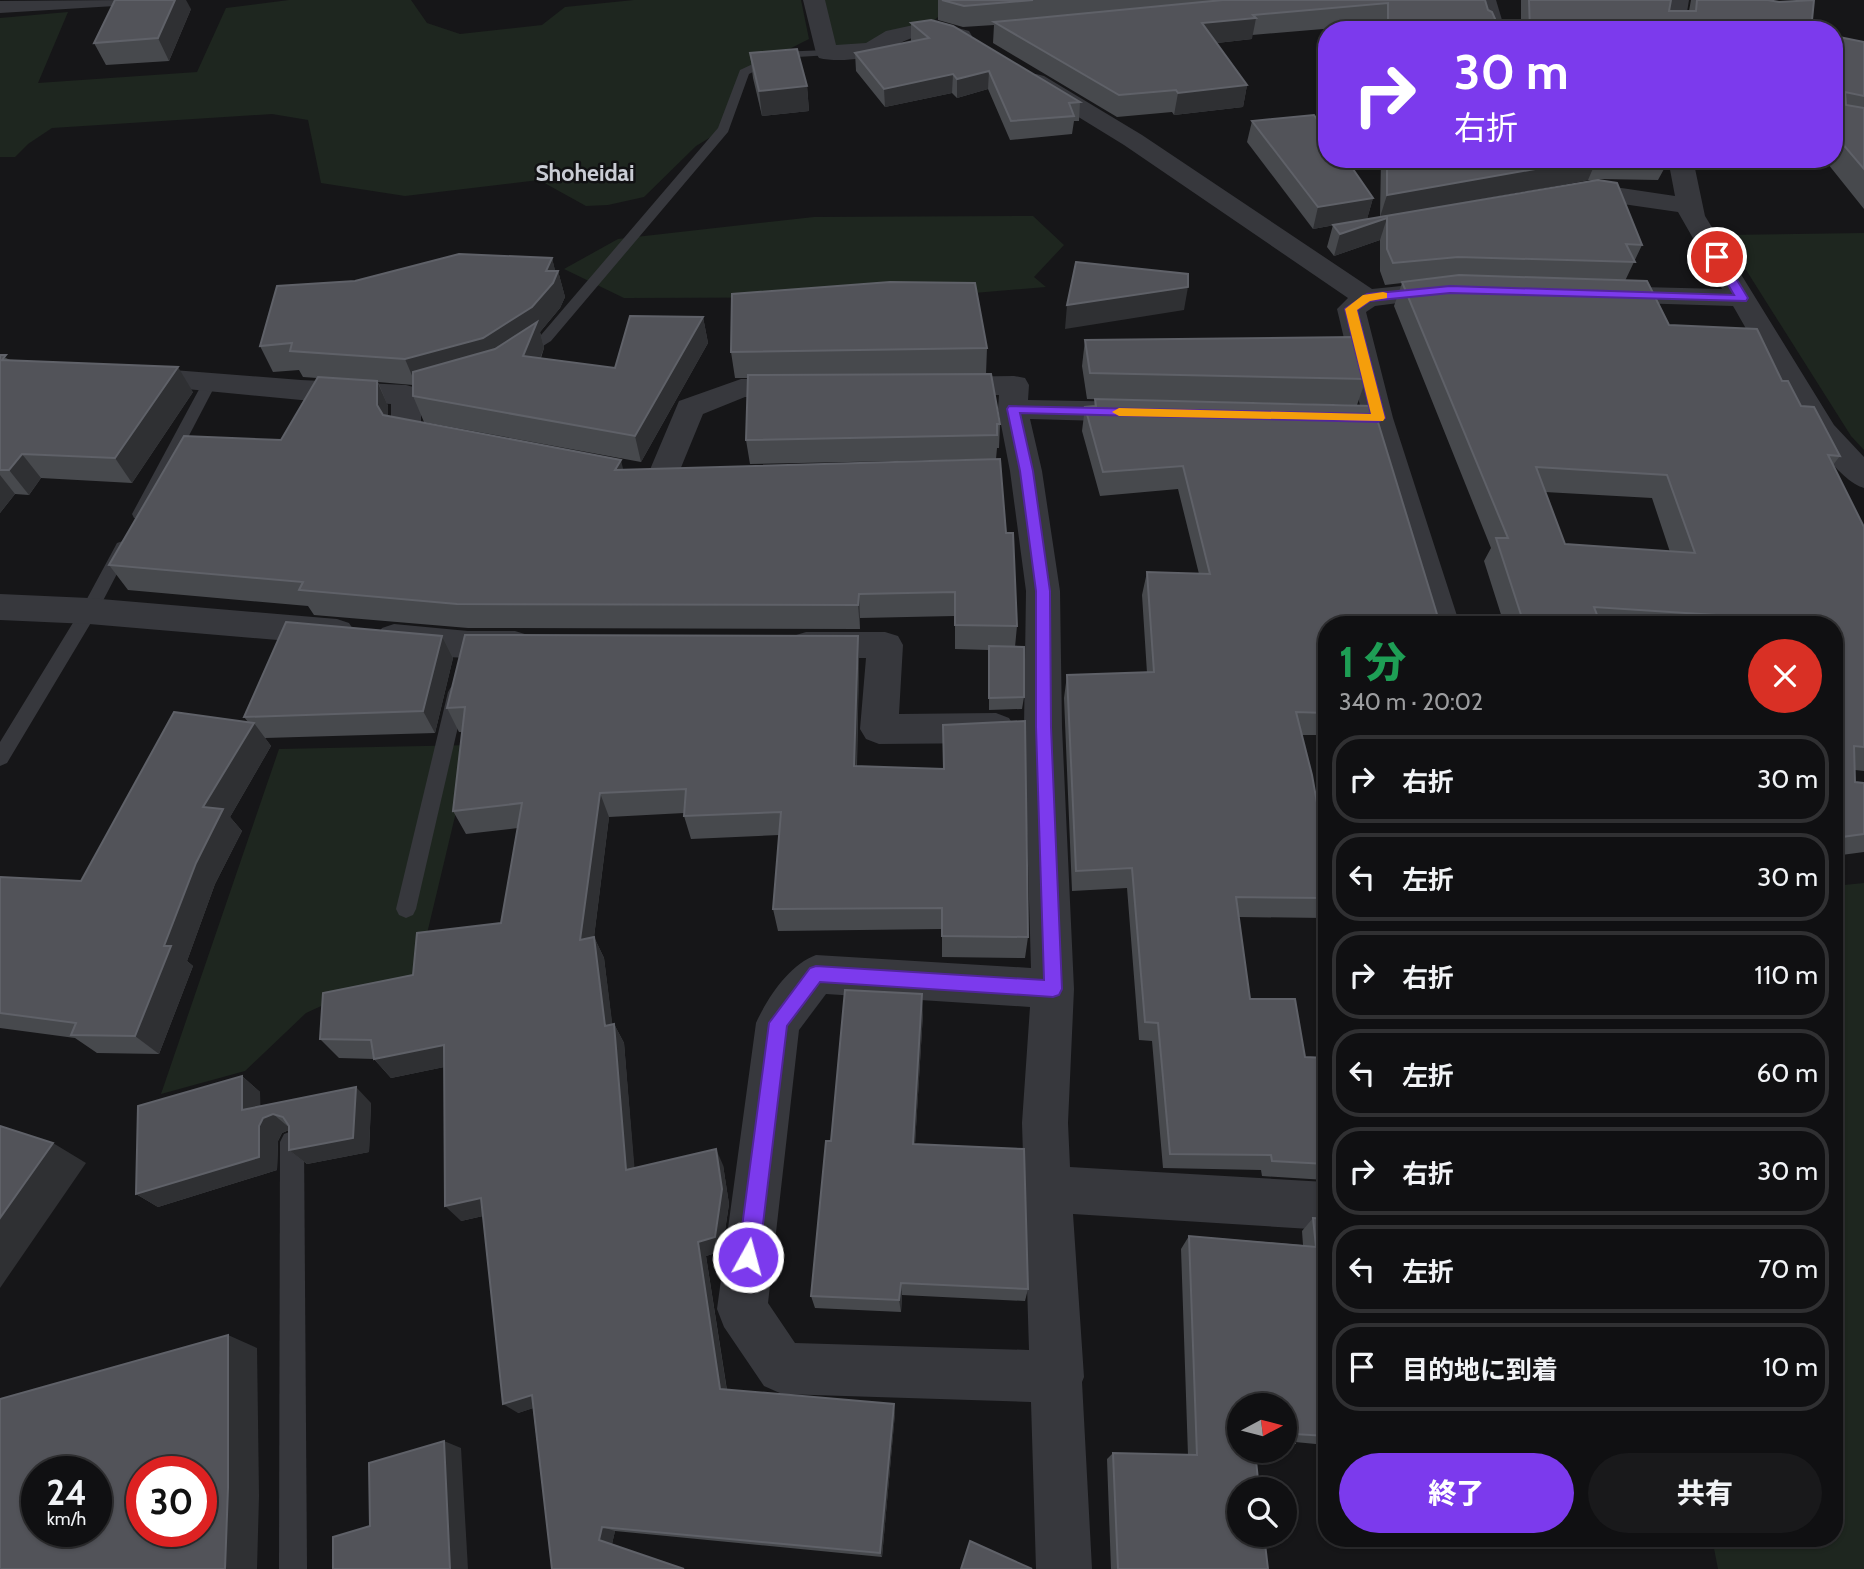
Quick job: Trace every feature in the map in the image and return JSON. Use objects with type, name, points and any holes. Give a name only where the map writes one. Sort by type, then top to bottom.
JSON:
[{"type":"street","points":[[0,8],[115,0]]},
{"type":"street","points":[[814,0],[827,53],[871,49],[894,36],[932,28],[975,41]]},
{"type":"street","points":[[1485,0],[1491,21]]},
{"type":"street","points":[[1674,21],[1678,0]]},
{"type":"street","points":[[1019,71],[1133,140],[1367,298]]},
{"type":"street","points":[[1682,168],[1692,216],[1823,432],[1864,477]]},
{"type":"street","points":[[1547,198],[1587,191],[1690,206]]},
{"type":"street","points":[[1289,243],[1316,238]]},
{"type":"street","points":[[1440,616],[1365,418],[1351,309],[1367,298],[1450,289],[1478,290]]},
{"type":"street","points":[[1575,293],[1742,298]]},
{"type":"street","points":[[105,374],[301,390],[412,393],[406,431],[474,444]]},
{"type":"street","points":[[919,386],[1014,385],[1013,471],[1043,591],[1043,727],[1053,989],[1045,1123],[1058,1377],[1064,1569]]},
{"type":"street","points":[[662,477],[691,408],[741,388],[823,387]]},
{"type":"street","points":[[1013,409],[1162,413]]},
{"type":"street","points":[[0,607],[89,611],[465,657],[551,644]]},
{"type":"street","points":[[774,645],[885,645],[879,729],[1043,727]]},
{"type":"street","points":[[1053,989],[816,974],[778,1023],[742,1309],[782,1368],[1058,1377]]},
{"type":"street","points":[[1048,1189],[1318,1206]]},
{"type":"lane","points":[[507,363],[546,338],[724,129],[744,72],[778,55],[827,53]]},
{"type":"lane","points":[[0,758],[89,611],[210,382]]},
{"type":"lane","points":[[406,909],[465,657]]},
{"type":"lane","points":[[292,1142],[293,1569]]},
{"type":"shaded area","points":[[289,0],[411,0],[427,23],[460,34],[542,25],[565,7],[634,0],[801,0],[809,39],[744,72],[724,129],[696,146],[644,197],[608,205],[586,206],[539,180],[405,196],[321,183],[308,120],[272,114],[52,128],[28,144],[15,157],[0,157],[0,18],[68,12],[38,83],[197,72],[226,8]]},
{"type":"shaded area","points":[[822,0],[957,0],[929,25],[866,45],[835,48]]},
{"type":"shaded area","points":[[1033,216],[1064,245],[1034,277],[1046,287],[927,297],[624,298],[564,269],[618,239],[814,217]]},
{"type":"shaded area","points":[[1864,233],[1864,450],[1851,436],[1724,235]]},
{"type":"shaded area","points":[[472,745],[415,984],[356,990],[306,1013],[245,1071],[161,1094],[279,749]]},
{"type":"shaded area","points":[[1864,883],[1864,1569],[1718,1569],[1714,1547],[1843,1547],[1843,885]]},
{"type":"building","points":[[115,0],[175,0],[158,38],[94,43]]},
{"type":"building","points":[[942,0],[1033,0],[964,6]]},
{"type":"building","points":[[1223,0],[1485,0],[1496,21],[1388,21],[1388,3],[1253,15],[1256,18],[1202,23],[1247,85],[1178,93],[1176,90],[1119,95],[994,22]]},
{"type":"building","points":[[1529,0],[1671,0],[1669,11],[1696,11],[1697,0],[1814,0],[1812,21],[1530,21]]},
{"type":"building","points":[[931,20],[953,26],[1080,102],[1069,103],[1074,116],[1011,121],[989,71],[957,79],[953,74],[884,89],[855,53],[929,38],[911,23]]},
{"type":"building","points":[[1843,38],[1864,42],[1864,96],[1845,92],[1846,105],[1864,108],[1864,169],[1843,144]]},
{"type":"building","points":[[797,49],[807,86],[759,91],[750,53]]},
{"type":"building","points":[[1314,115],[1318,121],[1318,168],[1352,168],[1373,198],[1318,207],[1252,121]]},
{"type":"building","points":[[1387,168],[1541,168],[1387,195]]},
{"type":"building","points":[[1598,180],[1617,183],[1642,245],[1626,244],[1635,262],[1458,257],[1393,263],[1387,249],[1387,218],[1340,234],[1333,225]]},
{"type":"building","points":[[459,254],[552,258],[546,271],[558,271],[553,283],[532,307],[483,338],[405,359],[290,351],[292,343],[260,346],[277,286],[355,281]]},
{"type":"building","points":[[1076,262],[1188,274],[1188,287],[1067,305]]},
{"type":"building","points":[[1459,275],[1647,281],[1669,325],[1757,329],[1782,381],[1788,381],[1801,406],[1814,407],[1840,456],[1828,455],[1864,527],[1864,747],[1854,746],[1855,782],[1864,783],[1864,834],[1843,837],[1843,616],[1716,616],[1594,607],[1598,616],[1521,616],[1496,538],[1508,538],[1402,282]],"holes":[[[1536,467],[1667,475],[1695,553],[1565,544]]]},
{"type":"building","points":[[890,282],[975,283],[987,348],[731,352],[732,294]]},
{"type":"building","points":[[630,316],[703,317],[635,436],[413,396],[413,372],[495,349],[537,322],[523,356],[615,368]]},
{"type":"building","points":[[1355,337],[1366,379],[1090,373],[1085,340]]},
{"type":"building","points":[[0,355],[6,355],[2,360],[178,367],[115,458],[22,454],[9,470],[0,470]]},
{"type":"building","points":[[991,374],[1000,424],[997,424],[997,435],[746,440],[748,375]]},
{"type":"building","points":[[318,377],[377,381],[377,405],[383,415],[621,460],[615,470],[1000,459],[1006,533],[1013,533],[1017,626],[955,625],[955,592],[859,594],[858,605],[457,604],[299,590],[303,582],[109,565],[184,436],[281,440]]},
{"type":"building","points":[[1095,399],[1373,406],[1438,616],[1318,616],[1318,713],[1296,712],[1318,808],[1318,898],[1236,897],[1250,999],[1295,999],[1305,1057],[1318,1058],[1318,1164],[1272,1161],[1271,1155],[1170,1154],[1158,1023],[1145,1022],[1132,868],[1076,871],[1067,675],[1154,672],[1147,572],[1210,574],[1183,466],[1103,472],[1085,407],[1096,406]]},
{"type":"building","points":[[286,622],[442,636],[423,711],[244,717]]},
{"type":"building","points":[[465,635],[858,636],[854,766],[944,769],[943,725],[1025,721],[1028,937],[942,936],[942,908],[773,909],[781,812],[684,816],[686,789],[600,793],[580,940],[594,937],[605,1026],[614,1024],[626,1170],[716,1149],[722,1189],[715,1237],[698,1242],[720,1389],[894,1404],[880,1553],[602,1527],[599,1540],[684,1569],[552,1569],[532,1395],[503,1404],[481,1198],[445,1206],[444,1045],[374,1059],[371,1040],[320,1039],[323,993],[413,975],[417,933],[501,923],[522,803],[453,811],[465,707],[447,708]]},
{"type":"building","points":[[989,646],[1024,647],[1024,697],[989,698]]},
{"type":"building","points":[[174,712],[254,723],[203,807],[223,809],[196,863],[164,946],[171,946],[135,1036],[71,1035],[76,1023],[0,1013],[0,877],[81,881]]},
{"type":"building","points":[[845,990],[922,994],[913,1144],[1024,1149],[1028,1289],[901,1283],[899,1300],[811,1296],[826,1141],[831,1141]]},
{"type":"building","points":[[242,1076],[242,1110],[356,1087],[353,1138],[289,1150],[289,1126],[283,1117],[273,1114],[263,1118],[259,1126],[259,1157],[136,1194],[138,1106]]},
{"type":"building","points":[[0,1126],[53,1143],[0,1218]]},
{"type":"building","points":[[1313,1218],[1318,1218],[1318,1435],[1297,1434],[1297,1393],[1227,1393],[1227,1463],[1256,1463],[1258,1477],[1227,1477],[1227,1547],[1265,1547],[1268,1569],[1118,1569],[1113,1453],[1197,1455],[1189,1236],[1316,1247]]},
{"type":"building","points":[[228,1335],[225,1569],[0,1569],[0,1399]]},
{"type":"building","points":[[444,1441],[450,1569],[333,1569],[333,1537],[370,1526],[369,1463]]},
{"type":"building","points":[[970,1541],[1032,1569],[961,1569]]},
{"type":"slow traffic","points":[[1119,412],[1378,418],[1351,309],[1367,298],[1383,296]]},
{"type":"district","name":"Shoheidai","points":[[585,173]]},
{"type":"route","points":[[748,1257],[778,1023],[816,974],[1053,989],[1043,727],[1043,591],[1027,471],[1013,409],[1378,418],[1351,309],[1367,298],[1450,289],[1742,298],[1717,257]]}]
